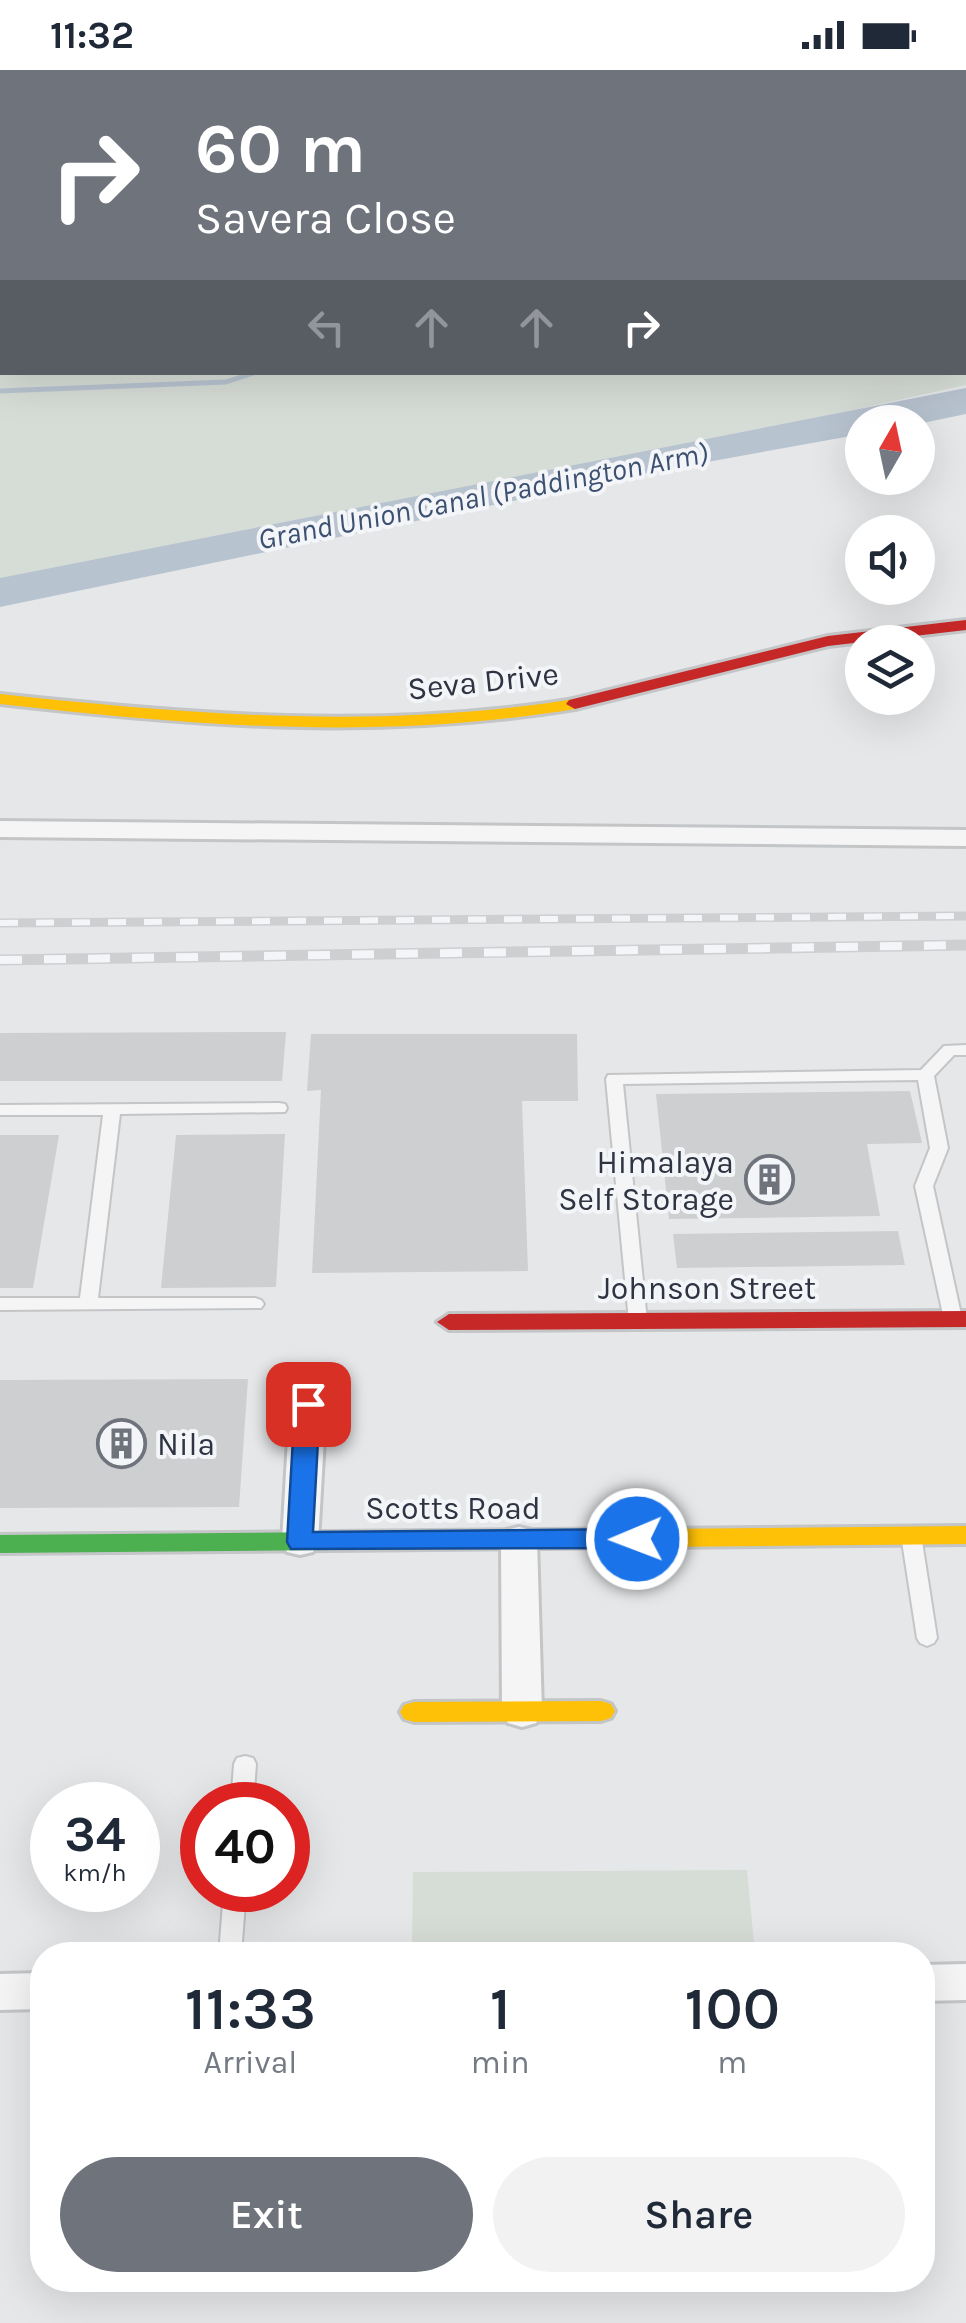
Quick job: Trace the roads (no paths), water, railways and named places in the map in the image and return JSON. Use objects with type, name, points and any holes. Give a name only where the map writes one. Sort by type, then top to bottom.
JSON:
[{"type":"street","name":"Seva Drive","points":[[0,699],[225,721],[357,724],[464,720],[636,693],[813,644],[966,624]]},
{"type":"street","points":[[0,828],[966,838]]},
{"type":"street","name":"Johnson Street","points":[[449,1322],[959,1319]]},
{"type":"street","points":[[300,1542],[308,1404]]},
{"type":"street","name":"Scotts Road","points":[[0,1544],[966,1535]]},
{"type":"street","points":[[519,1540],[522,1712]]},
{"type":"street","points":[[414,1712],[601,1711]]},
{"type":"street","points":[[935,1983],[966,1982]]},
{"type":"street","points":[[0,1992],[30,1991]]},
{"type":"lane","points":[[638,1321],[614,1079],[925,1075],[950,1050],[966,1050]]},
{"type":"lane","points":[[925,1075],[940,1148],[924,1186],[959,1319]]},
{"type":"lane","points":[[0,1110],[279,1108]]},
{"type":"lane","points":[[88,1304],[112,1109]]},
{"type":"lane","points":[[0,1304],[255,1304]]},
{"type":"lane","points":[[911,1535],[927,1638]]},
{"type":"lane","points":[[244,1782],[246,1764]]},
{"type":"lane","points":[[231,1942],[233,1912]]},
{"type":"water","points":[[966,388],[966,414],[935,420],[935,405],[880,405]]},
{"type":"water","name":"Grand Union Canal (Paddington Arm)","points":[[845,412],[845,437],[663,470],[0,607],[0,578]]},
{"type":"waterway","points":[[0,391],[226,382],[247,375]]},
{"type":"railway","points":[[0,923],[966,916]]},
{"type":"railway","points":[[0,960],[966,945]]},
{"type":"place","name":"Himalaya Self Storage","points":[[769,1180]]},
{"type":"place","name":"Nila","points":[[122,1444]]}]
